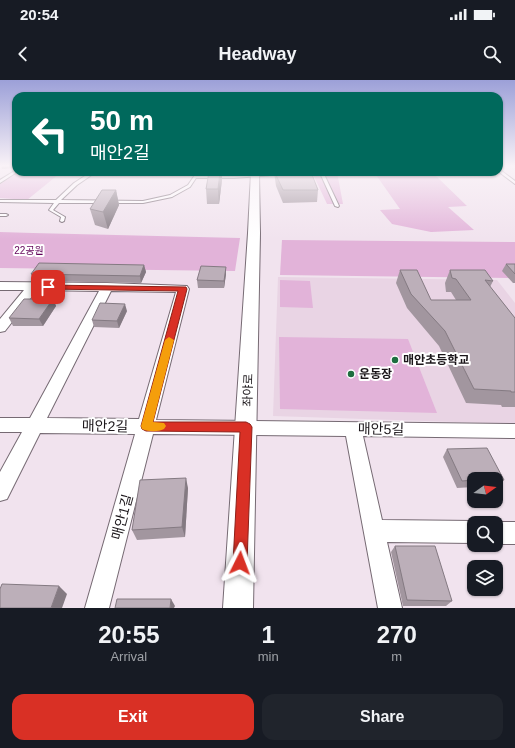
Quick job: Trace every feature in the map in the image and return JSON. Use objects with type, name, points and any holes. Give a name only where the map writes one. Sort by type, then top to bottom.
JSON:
[{"type":"street","name":"좌야로","points":[[238,608],[246,427],[250,191]]},
{"type":"street","points":[[0,286],[107,287],[0,492]]},
{"type":"street","points":[[0,328],[33,287]]},
{"type":"street","name":"매안1길","points":[[97,608],[183,289],[107,287]]},
{"type":"street","name":"매안2길","points":[[0,425],[246,427]]},
{"type":"street","name":"매안5길","points":[[246,427],[515,431]]},
{"type":"street","points":[[353,428],[390,608]]},
{"type":"street","points":[[374,531],[467,532]]},
{"type":"street","points":[[503,533],[515,533]]},
{"type":"lane","points":[[62,221],[63,217],[50,210],[68,191]]},
{"type":"lane","points":[[0,201],[143,202],[171,196],[181,191]]},
{"type":"lane","points":[[330,191],[337,206]]},
{"type":"lane","points":[[0,215],[6,215]]},
{"type":"shaded area","name":"매안초등학교","points":[[278,277],[497,280],[515,303],[515,424],[273,416]]},
{"type":"green space","points":[[0,191],[39,191],[27,200],[0,198]]},
{"type":"green space","points":[[321,191],[340,191],[343,204],[327,204]]},
{"type":"green space","points":[[387,191],[451,191],[467,206],[448,207],[474,230],[431,232],[392,224],[380,210],[400,209]]},
{"type":"green space","name":"22공원","points":[[0,232],[240,238],[235,271],[0,268]]},
{"type":"green space","points":[[282,240],[515,242],[515,278],[280,275]]},
{"type":"green space","points":[[280,280],[310,281],[313,308],[280,307]]},
{"type":"green space","name":"운동장","points":[[279,337],[408,339],[437,413],[280,409]]},
{"type":"building","points":[[102,191],[116,191],[103,212],[90,209]]},
{"type":"building","points":[[39,263],[144,265],[140,276],[31,274]]},
{"type":"building","points":[[506,264],[515,264],[515,274]]},
{"type":"building","points":[[201,266],[226,267],[224,281],[197,280]]},
{"type":"building","points":[[400,270],[417,270],[431,300],[471,300],[456,279],[452,278],[450,270],[485,270],[493,281],[485,280],[515,318],[515,392],[474,389],[445,331],[411,294]]},
{"type":"building","points":[[24,299],[53,299],[39,319],[9,318]]},
{"type":"building","points":[[100,303],[125,304],[117,321],[92,320]]},
{"type":"building","points":[[487,448],[500,472],[467,472],[467,481],[462,481],[447,449]]},
{"type":"building","points":[[186,478],[182,527],[132,530],[140,480]]},
{"type":"building","points":[[395,546],[435,546],[452,601],[407,600]]},
{"type":"building","points":[[2,584],[59,586],[51,608],[0,608],[0,589]]},
{"type":"building","points":[[117,599],[171,599],[170,608],[115,608]]},
{"type":"slow traffic","points":[[160,426],[146,426],[169,340]]},
{"type":"place","name":"매안초등학교","points":[[395,360]]},
{"type":"place","name":"운동장","points":[[351,374]]},
{"type":"route","points":[[48,287],[183,289],[146,426],[246,427],[240,563]]}]
